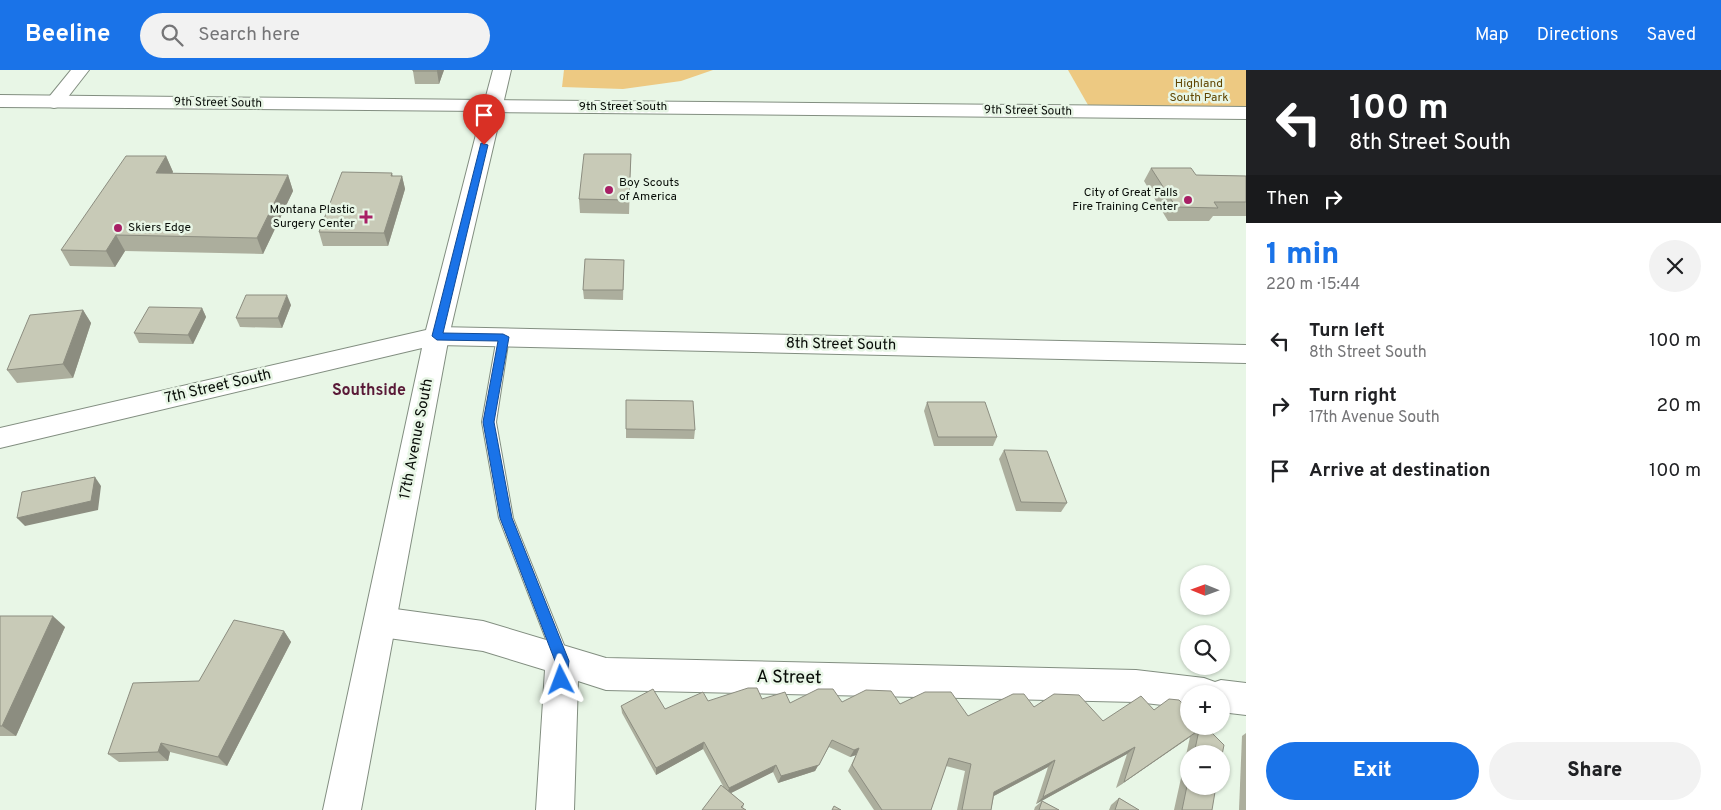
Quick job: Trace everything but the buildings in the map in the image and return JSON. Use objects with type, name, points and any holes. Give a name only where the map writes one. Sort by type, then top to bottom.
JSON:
[{"type":"street","points":[[54,102],[80,70]]},
{"type":"street","name":"17th Avenue South","points":[[342,810],[437,336],[502,70]]},
{"type":"street","name":"9th Street South","points":[[0,101],[1246,113]]},
{"type":"street","name":"8th Street South","points":[[437,336],[1246,354]]},
{"type":"street","name":"7th Street South","points":[[0,438],[437,336]]},
{"type":"street","name":"A Street","points":[[381,622],[483,636],[606,674],[1136,686],[1180,691]]},
{"type":"street","points":[[555,810],[562,661]]},
{"type":"street","points":[[1230,697],[1246,699]]},
{"type":"lane","points":[[503,337],[489,422],[502,498],[506,518],[562,661]]},
{"type":"green space","points":[[564,70],[713,70],[681,81],[623,89],[562,87]]},
{"type":"green space","name":"Highland South Park","points":[[1068,70],[1246,70],[1246,113],[1092,112]]},
{"type":"place","name":"Boy Scouts of America","points":[[609,190]]},
{"type":"place","name":"City of Great Falls Fire Training Center","points":[[1188,200]]},
{"type":"place","name":"Montana Plastic Surgery Center","points":[[366,217]]},
{"type":"place","name":"Skiers Edge","points":[[118,228]]},
{"type":"district","name":"Southside","points":[[369,391]]},
{"type":"route","points":[[484,145],[437,336],[503,337],[489,422],[506,518],[562,661],[561,680]]}]
